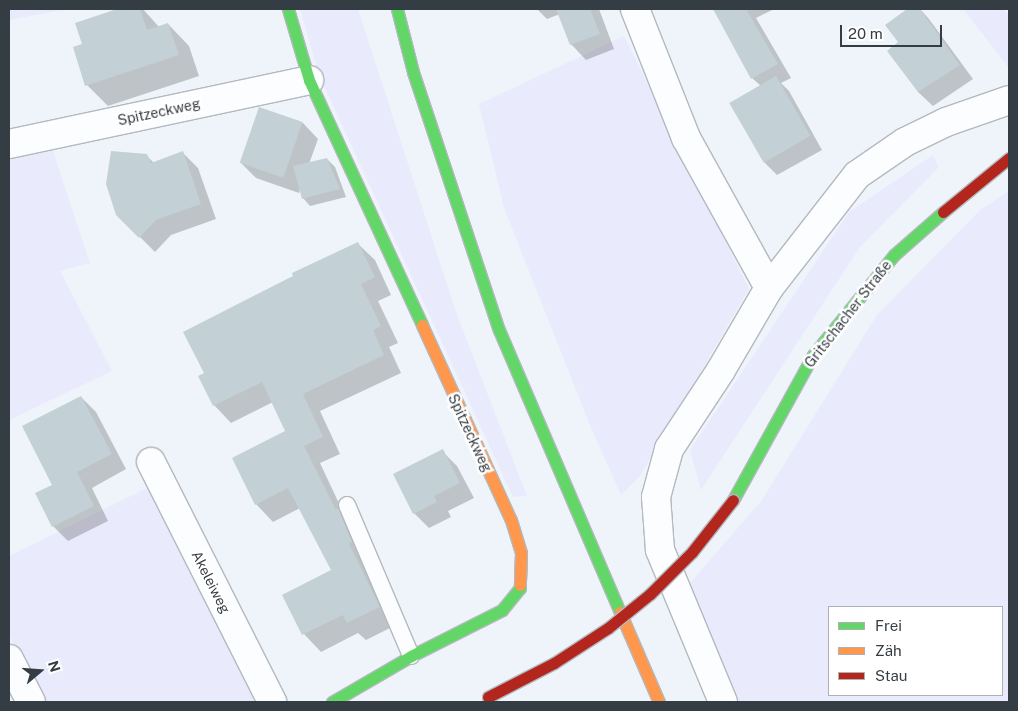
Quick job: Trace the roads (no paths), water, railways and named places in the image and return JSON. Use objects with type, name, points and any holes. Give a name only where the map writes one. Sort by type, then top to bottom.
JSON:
[{"type":"street","name":"Spitzeckweg","points":[[288,9],[309,80],[510,520],[521,553],[520,588],[502,610],[482,622],[411,656],[332,702]]},
{"type":"street","points":[[397,9],[413,72],[499,330],[659,702]]},
{"type":"street","points":[[635,9],[686,138],[768,288]]},
{"type":"street","name":"Spitzeckweg","points":[[9,144],[309,80]]},
{"type":"street","points":[[723,702],[660,550],[656,497],[669,449],[721,370],[768,288],[857,175],[905,142],[946,122],[1009,100]]},
{"type":"street","name":"Gritschacher Straße","points":[[475,702],[554,663],[608,628],[650,594],[692,552],[733,500],[813,355],[825,339],[894,255],[967,190],[1009,158]]},
{"type":"street","name":"Akeleiweg","points":[[151,462],[272,702]]},
{"type":"street","points":[[9,659],[31,702]]},
{"type":"lane","points":[[347,505],[411,656]]}]
